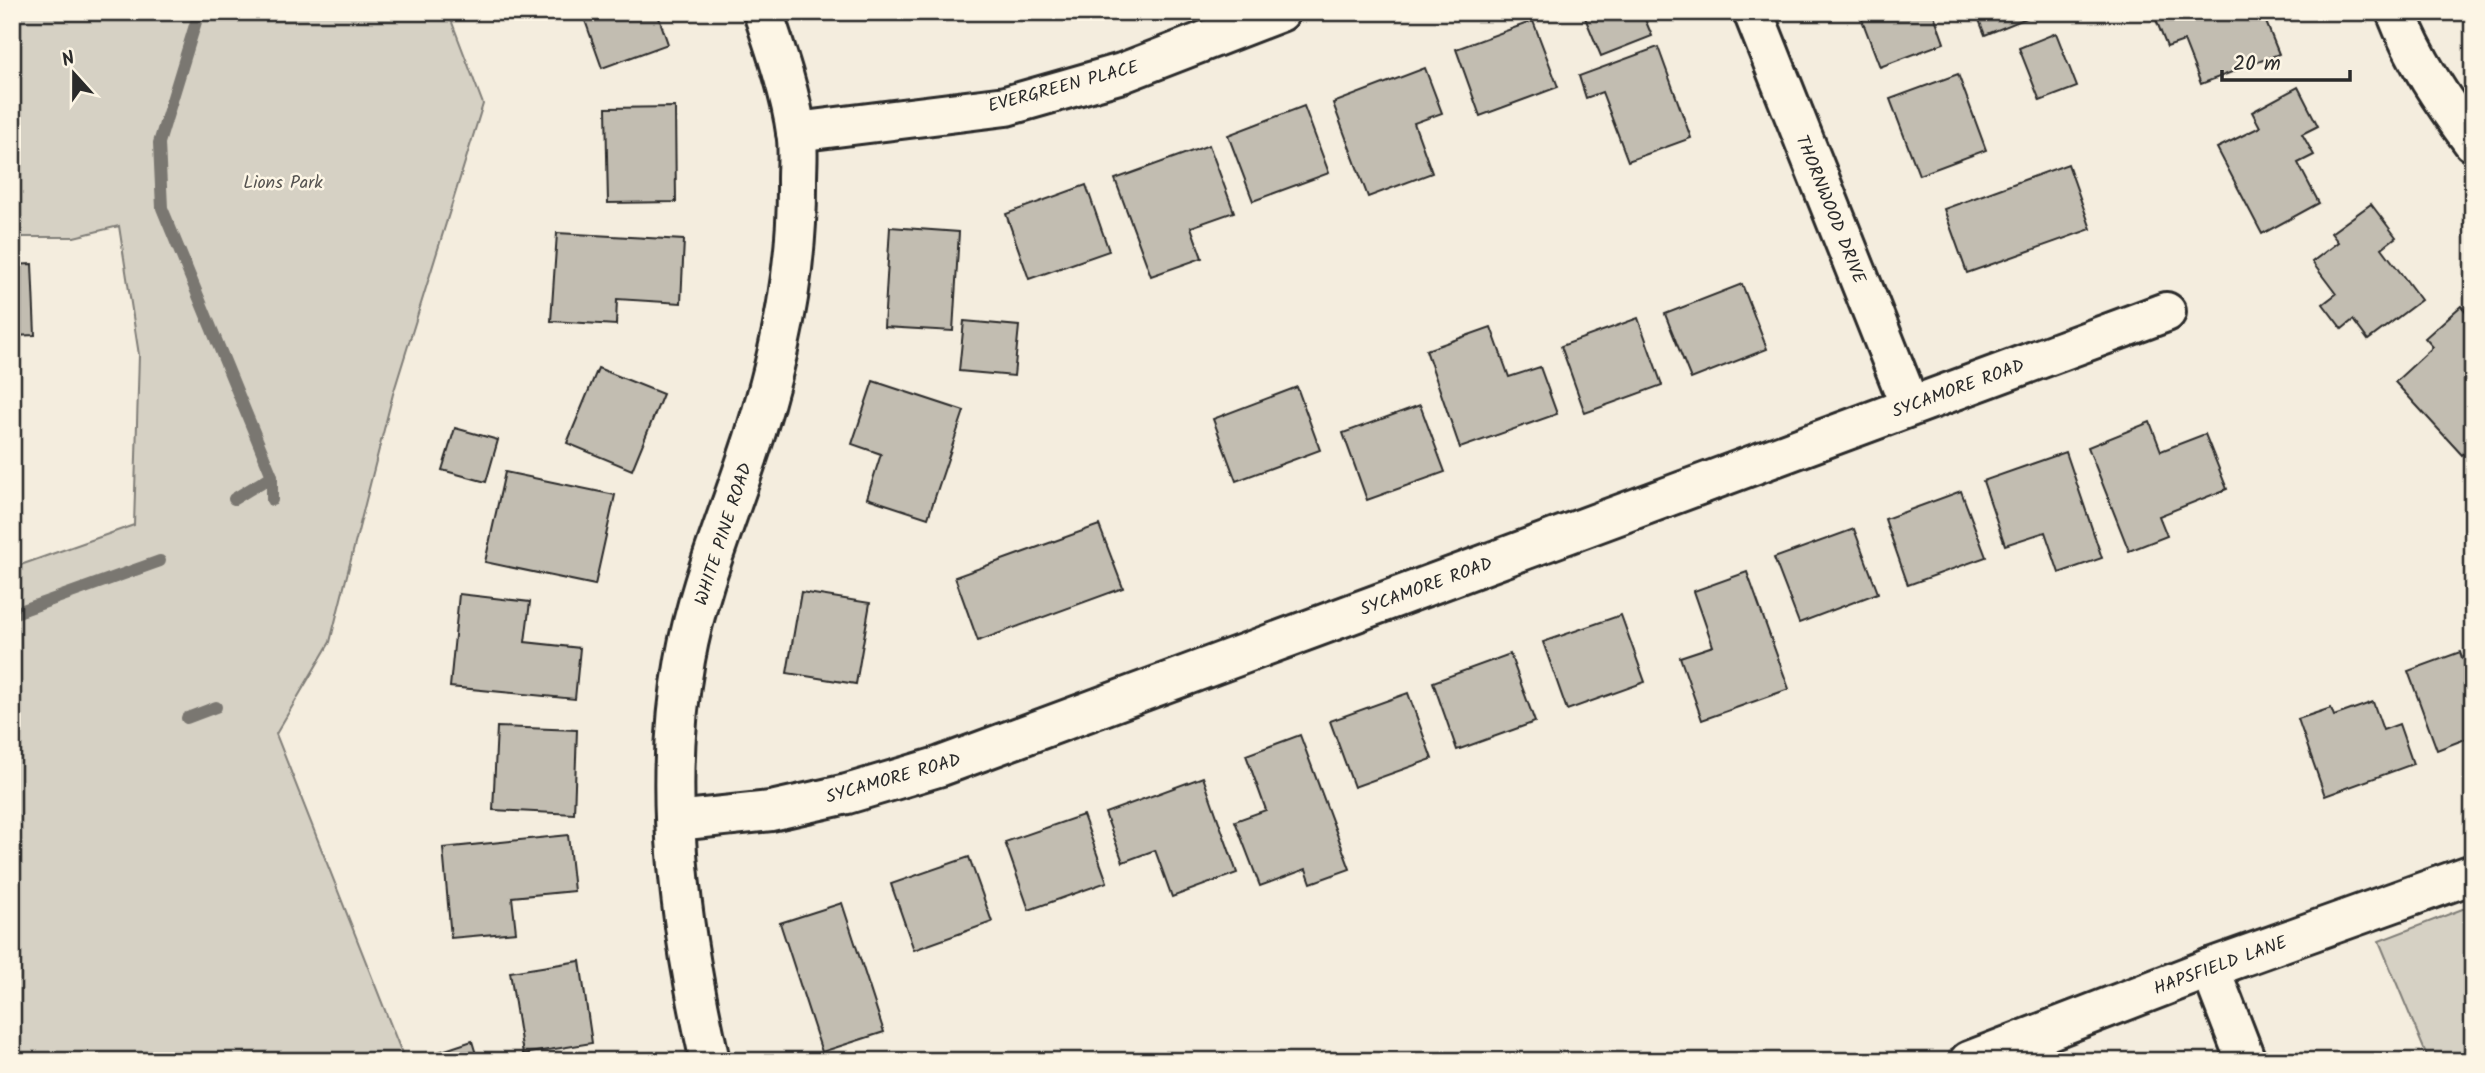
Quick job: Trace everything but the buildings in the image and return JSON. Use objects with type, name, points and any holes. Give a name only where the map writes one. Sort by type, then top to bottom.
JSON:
[{"type":"street","name":"WHITE PINE ROAD","points":[[710,1061],[690,970],[676,821],[676,738],[685,660],[707,570],[772,380],[788,303],[797,218],[796,132],[763,12]]},
{"type":"street","name":"EVERGREEN PLACE","points":[[796,132],[1006,106],[1122,73],[1280,12]]},
{"type":"street","name":"THORNWOOD DRIVE","points":[[1753,12],[1910,406]]},
{"type":"street","points":[[2396,12],[2404,33],[2445,105],[2473,142]]},
{"type":"street","name":"SYCAMORE ROAD","points":[[676,821],[771,811],[848,794],[941,766],[2166,312]]},
{"type":"street","name":"HAPSFIELD LANE","points":[[1969,1061],[2210,968],[2473,874]]},
{"type":"street","points":[[2210,968],[2246,1061]]},
{"type":"green space","name":"Lions Park","points":[[12,12],[448,12],[483,104],[393,394],[330,642],[276,734],[405,1061],[12,1061],[12,568],[134,525],[139,355],[119,226],[74,237],[12,237]]},
{"type":"green space","points":[[2473,905],[2473,1061],[2429,1061],[2379,941]]},
{"type":"waterway","points":[[199,12],[159,143],[162,208],[272,476],[234,499]]},
{"type":"waterway","points":[[272,476],[272,500]]},
{"type":"waterway","points":[[12,614],[160,561]]},
{"type":"waterway","points":[[187,718],[216,707]]}]
